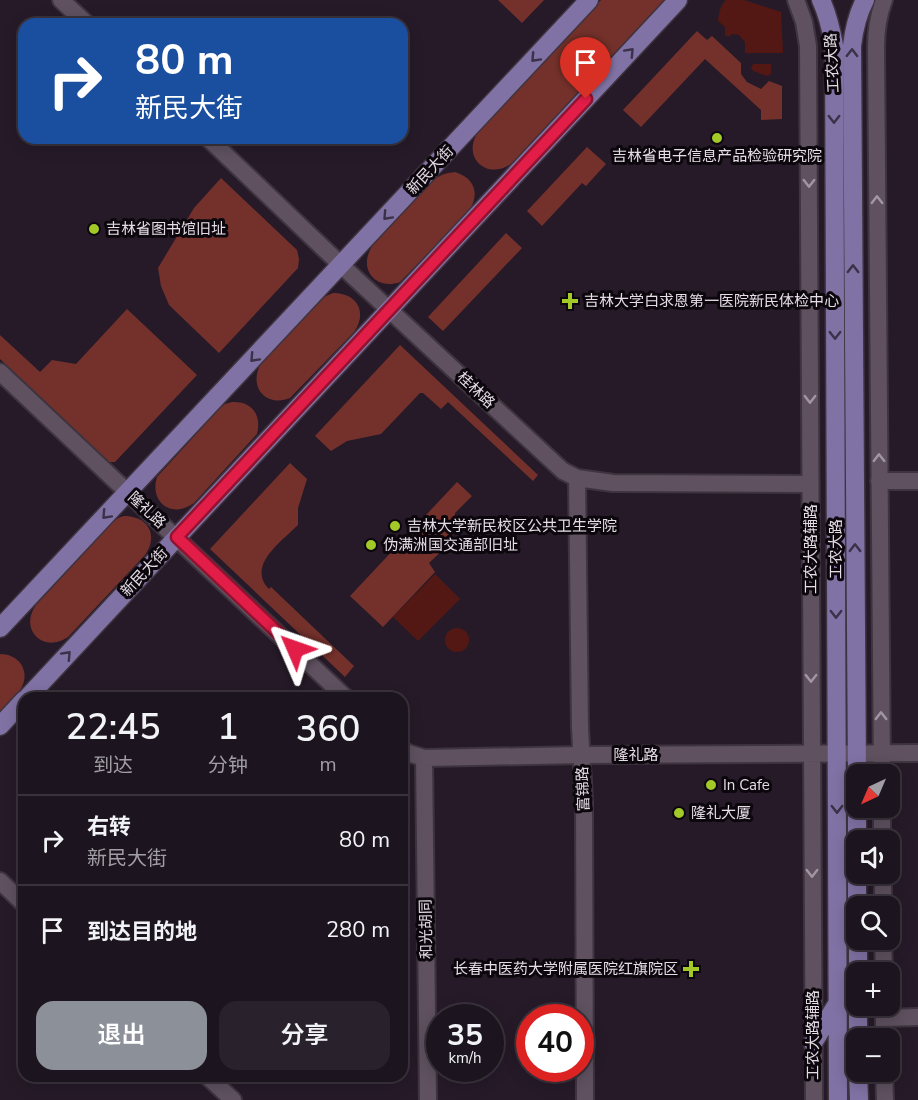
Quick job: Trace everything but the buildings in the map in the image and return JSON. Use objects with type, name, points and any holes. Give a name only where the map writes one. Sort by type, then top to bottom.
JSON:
[{"type":"main road","name":"新民大街","points":[[0,628],[589,0]]},
{"type":"main road","name":"新民大街","points":[[32,692],[678,0]]},
{"type":"main road","name":"工农大路","points":[[821,0],[831,26],[834,45],[838,1100]]},
{"type":"main road","name":"工农大路","points":[[856,764],[852,46],[854,27],[865,0]]},
{"type":"main road","name":"新民大街","points":[[0,726],[18,707]]},
{"type":"main road","points":[[813,1043],[838,1002]]},
{"type":"main road","points":[[858,1082],[859,1100]]},
{"type":"street","points":[[61,0],[80,18]]},
{"type":"street","name":"工农大路辅路","points":[[796,0],[804,22],[808,46],[814,1100]]},
{"type":"street","points":[[882,764],[876,28],[884,0]]},
{"type":"street","name":"桂林路","points":[[214,144],[563,471],[577,478],[613,483],[810,484]]},
{"type":"street","name":"隆礼路","points":[[0,372],[340,692]]},
{"type":"street","name":"富锦路","points":[[577,478],[580,728],[584,812],[585,1100]]},
{"type":"street","points":[[879,482],[918,481]]},
{"type":"street","name":"隆礼路","points":[[408,753],[424,758],[918,753]]},
{"type":"street","name":"和光胡同","points":[[424,758],[428,1100]]},
{"type":"street","points":[[0,881],[18,898]]},
{"type":"street","points":[[900,1014],[918,1017]]},
{"type":"street","points":[[214,1082],[233,1100]]},
{"type":"street","points":[[884,1082],[885,1100]]},
{"type":"shaded area","points":[[498,0],[544,0],[522,23]]},
{"type":"shaded area","points":[[601,0],[664,0],[512,163],[494,170],[479,164],[474,157],[473,149],[474,140],[479,131]]},
{"type":"shaded area","points":[[726,0],[744,0],[781,12],[783,53],[745,53],[745,42],[739,35],[725,36],[725,27],[718,21],[721,7]]},
{"type":"shaded area","points":[[697,31],[707,40],[712,36],[741,63],[741,74],[747,82],[761,89],[769,81],[782,86],[782,119],[761,120],[761,110],[705,59],[641,127],[623,110]]},
{"type":"shaded area","points":[[753,64],[771,64],[771,74],[767,76],[753,71],[751,68]]},
{"type":"shaded area","points":[[587,147],[606,164],[586,186],[582,183],[542,226],[527,211]]},
{"type":"shaded area","points":[[455,172],[467,178],[474,187],[474,199],[469,211],[400,282],[391,284],[376,280],[371,276],[367,262],[373,245],[435,179]]},
{"type":"shaded area","points":[[221,178],[297,250],[299,259],[298,268],[219,353],[169,305],[161,286],[158,268],[194,208]]},
{"type":"shaded area","points":[[506,233],[522,248],[443,331],[428,317]]},
{"type":"shaded area","points":[[333,293],[348,296],[358,305],[360,317],[354,332],[290,398],[273,400],[266,397],[258,386],[257,379],[262,362],[321,300]]},
{"type":"shaded area","points":[[127,309],[197,375],[115,462],[109,462],[0,359],[0,335],[40,372],[52,360],[76,364]]},
{"type":"shaded area","points":[[400,345],[538,475],[533,481],[448,402],[441,409],[423,393],[420,393],[381,434],[347,441],[331,451],[315,436]]},
{"type":"shaded area","points":[[232,402],[245,404],[254,410],[258,421],[257,434],[194,503],[186,508],[178,509],[165,506],[156,494],[157,477],[219,409]]},
{"type":"shaded area","points":[[290,463],[307,479],[298,508],[298,525],[269,554],[264,563],[263,580],[269,589],[271,587],[354,666],[345,677],[210,549]]},
{"type":"shaded area","points":[[457,482],[472,496],[455,513],[452,541],[429,563],[435,572],[383,627],[350,596]]},
{"type":"shaded area","points":[[124,516],[139,519],[149,528],[151,540],[145,555],[69,636],[51,643],[37,637],[30,623],[31,614],[36,605],[112,523]]},
{"type":"shaded area","points":[[435,574],[460,599],[418,641],[393,617]]},
{"type":"shaded area","points":[[457,628],[465,632],[469,640],[465,648],[457,652],[449,648],[445,640],[449,632]]},
{"type":"shaded area","points":[[0,654],[12,656],[21,664],[24,678],[20,691],[0,713]]},
{"type":"place","name":"吉林省电子信息产品检验研究院","points":[[717,138]]},
{"type":"place","name":"吉林省图书馆旧址","points":[[94,229]]},
{"type":"place","name":"吉林大学白求恩第一医院新民体检中心","points":[[570,301]]},
{"type":"place","name":"吉林大学新民校区公共卫生学院","points":[[395,526]]},
{"type":"place","name":"伪满洲国交通部旧址","points":[[371,545]]},
{"type":"place","name":"In Cafe","points":[[711,785]]},
{"type":"place","name":"隆礼大厦","points":[[679,813]]},
{"type":"place","name":"长春中医药大学附属医院红旗院区","points":[[691,969]]},
{"type":"route","points":[[295,649],[177,537],[586,99]]}]
